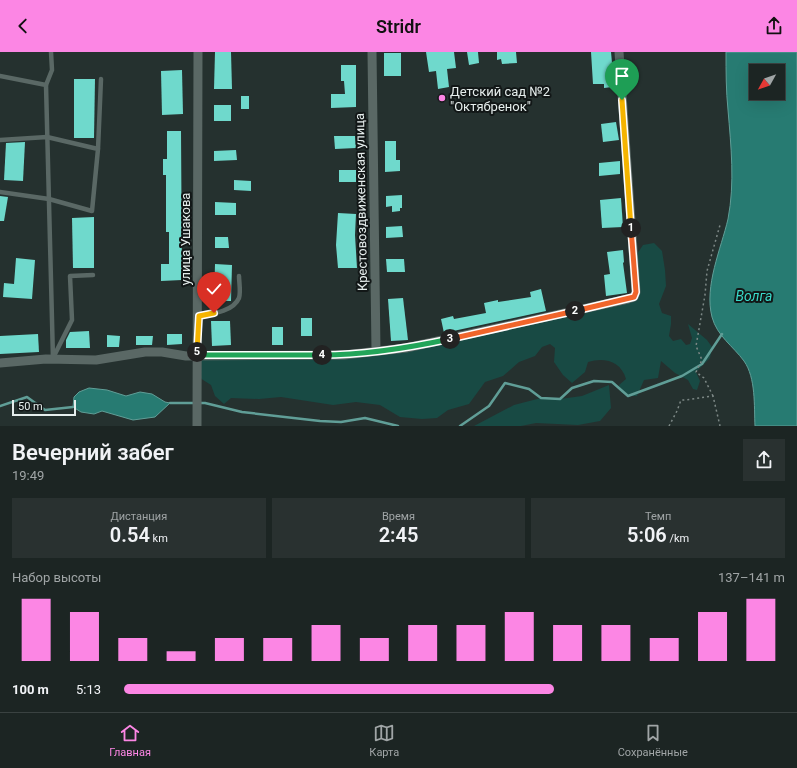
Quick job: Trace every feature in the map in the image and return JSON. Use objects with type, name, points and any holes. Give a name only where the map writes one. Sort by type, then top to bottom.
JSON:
[{"type":"street","name":"улица Ушакова","points":[[197,426],[197,355],[199,316],[198,52]]},
{"type":"street","name":"Крестовоздвиженская улица","points":[[372,52],[376,351]]},
{"type":"street","points":[[0,363],[52,359],[96,360],[145,352],[162,352],[186,356],[344,355],[406,348],[634,297],[636,292],[619,52]]},
{"type":"lane","points":[[52,52],[52,70],[46,85],[52,359]]},
{"type":"lane","points":[[0,76],[46,85]]},
{"type":"lane","points":[[0,192],[49,198],[92,211],[98,149],[101,80]]},
{"type":"lane","points":[[0,140],[47,137],[98,149]]},
{"type":"lane","points":[[52,359],[72,320],[70,276],[92,275]]},
{"type":"lane","points":[[199,316],[222,311],[235,303],[239,298],[239,276]]},
{"type":"path","points":[[720,226],[707,271],[705,295],[696,346],[702,360],[696,372],[704,378],[713,396],[720,426]]},
{"type":"path","points":[[669,426],[681,400],[691,400],[713,396]]},
{"type":"green space","points":[[654,243],[662,251],[666,286],[659,304],[662,313],[671,316],[669,336],[673,341],[681,339],[686,345],[690,344],[692,338],[688,324],[707,340],[712,347],[710,358],[696,372],[700,381],[697,390],[693,389],[688,380],[675,373],[661,361],[658,378],[644,380],[637,396],[628,396],[621,392],[619,385],[626,379],[624,373],[616,364],[606,360],[588,362],[585,372],[572,383],[563,375],[554,362],[555,348],[550,344],[542,347],[535,356],[519,362],[503,376],[485,382],[469,404],[448,410],[437,418],[422,419],[400,417],[380,405],[356,402],[333,405],[281,397],[259,399],[231,398],[224,404],[215,396],[211,385],[200,378],[200,358],[344,357],[635,298],[635,257],[643,245]]},
{"type":"green space","points":[[609,385],[611,408],[600,421],[578,425],[536,423],[521,426],[474,426],[514,405],[541,398],[560,399],[582,396]]},
{"type":"water","name":"Волга","points":[[726,52],[797,52],[797,426],[755,426],[754,392],[748,368],[740,356],[721,335],[714,324],[712,317],[710,293],[714,268],[728,219],[732,178]]},
{"type":"water","points":[[89,388],[107,390],[126,396],[140,392],[152,394],[165,402],[170,403],[155,417],[133,420],[102,411],[94,414],[81,412],[73,407],[74,397],[79,392]]},
{"type":"building","points":[[215,52],[231,52],[232,89],[214,89]]},
{"type":"building","points":[[426,52],[454,52],[456,68],[447,69],[449,87],[438,89],[436,71],[429,72]]},
{"type":"building","points":[[467,52],[478,52],[479,63],[469,65]]},
{"type":"building","points":[[497,52],[516,52],[517,63],[502,64],[501,59],[497,60]]},
{"type":"building","points":[[591,52],[611,52],[614,84],[612,84],[612,87],[604,88],[604,84],[593,84]]},
{"type":"building","points":[[384,53],[401,53],[401,76],[384,76]]},
{"type":"building","points":[[341,65],[356,65],[356,107],[331,108],[331,94],[345,94],[344,81],[341,81]]},
{"type":"building","points":[[182,70],[183,114],[162,115],[161,71]]},
{"type":"building","points":[[74,79],[95,79],[94,138],[74,138]]},
{"type":"building","points":[[241,96],[249,96],[249,109],[241,109]]},
{"type":"building","points":[[214,105],[231,105],[231,121],[214,121]]},
{"type":"building","points":[[616,122],[619,140],[603,142],[601,124]]},
{"type":"building","points":[[167,131],[181,131],[182,280],[161,281],[161,264],[169,264],[169,232],[166,232],[166,175],[163,175],[163,159],[167,159]]},
{"type":"building","points":[[334,136],[355,136],[356,148],[335,149]]},
{"type":"building","points":[[385,141],[396,141],[396,160],[400,160],[400,171],[385,172]]},
{"type":"building","points":[[25,142],[23,181],[4,180],[6,143]]},
{"type":"building","points":[[236,150],[237,160],[214,161],[214,151]]},
{"type":"building","points":[[620,161],[620,174],[599,176],[599,163]]},
{"type":"building","points":[[339,170],[356,170],[356,182],[339,182]]},
{"type":"building","points":[[234,180],[251,181],[251,191],[234,190]]},
{"type":"building","points":[[402,195],[402,208],[400,208],[400,211],[392,212],[392,206],[386,207],[386,196]]},
{"type":"building","points":[[0,196],[8,197],[4,221],[0,221]]},
{"type":"building","points":[[621,198],[623,227],[602,228],[600,200]]},
{"type":"building","points":[[215,202],[236,203],[236,215],[215,215]]},
{"type":"building","points":[[338,213],[356,214],[355,235],[357,268],[338,268],[336,245]]},
{"type":"building","points":[[94,217],[94,268],[73,268],[72,218]]},
{"type":"building","points":[[402,226],[403,237],[386,238],[386,227]]},
{"type":"building","points":[[215,237],[228,237],[229,248],[215,248]]},
{"type":"building","points":[[623,250],[623,263],[627,293],[606,296],[604,275],[610,274],[607,252]]},
{"type":"building","points":[[16,258],[35,260],[32,299],[3,297],[4,283],[14,284]]},
{"type":"building","points":[[386,259],[404,259],[405,272],[387,272]]},
{"type":"building","points":[[215,264],[232,265],[231,301],[214,301]]},
{"type":"building","points":[[541,289],[546,311],[444,333],[441,319],[453,316],[454,319],[486,313],[484,303],[498,300],[498,302],[531,297],[530,292]]},
{"type":"building","points":[[403,298],[408,340],[391,341],[388,299]]},
{"type":"building","points":[[301,318],[312,318],[312,336],[301,336]]},
{"type":"building","points":[[211,321],[230,321],[231,345],[212,346]]},
{"type":"building","points":[[272,327],[283,327],[283,345],[272,345]]},
{"type":"building","points":[[89,331],[90,348],[66,348],[66,340],[70,332]]},
{"type":"building","points":[[38,334],[39,352],[0,354],[0,336]]},
{"type":"building","points":[[167,334],[182,334],[182,344],[167,345]]},
{"type":"building","points":[[107,335],[120,336],[119,347],[107,347]]},
{"type":"building","points":[[136,336],[153,336],[152,345],[136,345]]},
{"type":"waterway","points":[[460,426],[489,406],[505,383],[529,389],[541,398],[560,399],[572,388],[594,381],[612,382],[628,396],[682,376],[702,364],[722,334]]},
{"type":"waterway","points":[[0,406],[27,397],[45,410],[73,407]]},
{"type":"waterway","points":[[170,403],[205,403],[242,412],[320,421],[341,422],[365,418],[398,426]]},
{"type":"place","name":"Детский сад №2 \"Октябренок\"","points":[[442,98]]},
{"type":"route","points":[[214,313],[199,316],[197,355],[344,355],[406,348],[634,297],[636,292],[622,100]]}]
